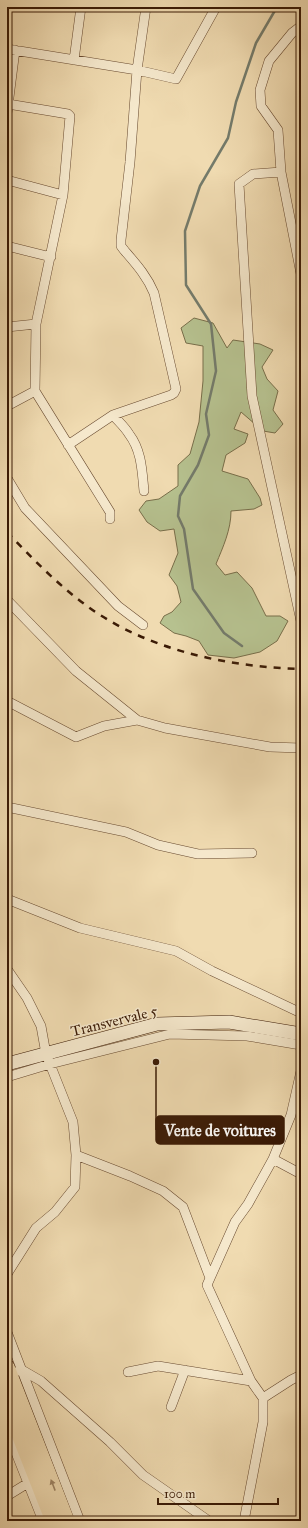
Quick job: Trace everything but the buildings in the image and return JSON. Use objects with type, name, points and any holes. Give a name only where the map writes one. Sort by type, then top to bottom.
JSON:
[{"type":"main road","name":"Transvervale 5","points":[[7,1064],[48,1059],[157,1024],[229,1022],[301,1034]]},
{"type":"main road","points":[[13,1370],[67,1521]]},
{"type":"main road","points":[[7,1404],[53,1521]]},
{"type":"street","points":[[74,60],[82,7]]},
{"type":"street","points":[[68,445],[113,415],[171,395],[176,389],[154,293],[150,282],[121,246],[130,162],[137,70],[146,7]]},
{"type":"street","points":[[110,519],[110,512],[35,391],[36,324],[63,195],[70,116],[68,114],[8,109],[11,50],[137,70],[176,79],[216,7]]},
{"type":"street","points":[[301,26],[292,33],[269,61],[260,90],[261,106],[278,130],[281,172],[301,274]]},
{"type":"street","points":[[281,172],[253,174],[239,184],[252,396],[301,621]]},
{"type":"street","points":[[7,180],[63,195]]},
{"type":"street","points":[[7,246],[51,257]]},
{"type":"street","points":[[7,328],[36,324]]},
{"type":"street","points":[[7,406],[35,391]]},
{"type":"street","points":[[113,415],[130,434],[135,444],[142,465],[144,491]]},
{"type":"street","points":[[7,478],[25,508],[118,606],[143,624]]},
{"type":"street","points":[[7,600],[76,671],[136,720],[165,728],[270,747],[301,748]]},
{"type":"street","points":[[7,700],[76,737],[104,726],[136,720]]},
{"type":"street","points":[[7,807],[126,832],[158,845],[198,854],[252,852]]},
{"type":"street","points":[[7,899],[80,928],[176,951],[212,971],[301,1013]]},
{"type":"street","points":[[7,969],[27,998],[41,1026],[48,1059],[74,1122],[76,1155],[75,1187],[55,1212],[36,1228],[7,1274]]},
{"type":"street","points":[[7,1077],[48,1059],[170,1034],[247,1036],[301,1045]]},
{"type":"street","points":[[244,1521],[263,1422],[263,1398],[251,1381],[207,1284],[235,1222],[248,1204],[273,1159],[291,1115],[301,1072]]},
{"type":"street","points":[[76,1155],[130,1176],[163,1191],[183,1207],[210,1278]]},
{"type":"street","points":[[273,1159],[301,1174]]},
{"type":"street","points":[[7,1332],[13,1370],[80,1521]]},
{"type":"street","points":[[128,1372],[158,1366],[251,1381]]},
{"type":"street","points":[[13,1370],[42,1381],[143,1474],[209,1521]]},
{"type":"street","points":[[171,1407],[185,1370]]},
{"type":"street","points":[[263,1398],[301,1375]]},
{"type":"street","points":[[7,1430],[43,1521]]},
{"type":"street","points":[[7,1496],[28,1483]]},
{"type":"green space","points":[[194,318],[213,323],[227,348],[233,340],[260,344],[273,350],[262,367],[267,379],[278,391],[273,410],[283,424],[275,433],[263,431],[241,412],[234,429],[248,434],[245,443],[226,455],[222,471],[248,479],[260,498],[262,505],[254,509],[231,511],[228,532],[216,564],[225,575],[237,572],[252,588],[266,616],[280,616],[288,621],[277,641],[260,652],[234,658],[208,655],[199,641],[174,633],[160,623],[164,616],[172,612],[181,602],[177,586],[169,575],[178,553],[174,529],[160,531],[147,522],[139,510],[146,501],[159,499],[178,486],[178,465],[190,454],[199,422],[203,381],[203,346],[186,343],[181,328]]},
{"type":"waterway","points":[[242,646],[224,633],[193,589],[184,529],[178,516],[180,496],[198,465],[209,435],[206,414],[216,371],[211,324],[186,285],[185,231],[200,186],[228,138],[236,102],[256,43],[277,7]]},
{"type":"railway","points":[[7,532],[63,587],[107,619],[132,632],[159,644],[215,659],[244,664],[301,669]]},
{"type":"place","name":"Vente de voitures","points":[[156,1062]]}]
